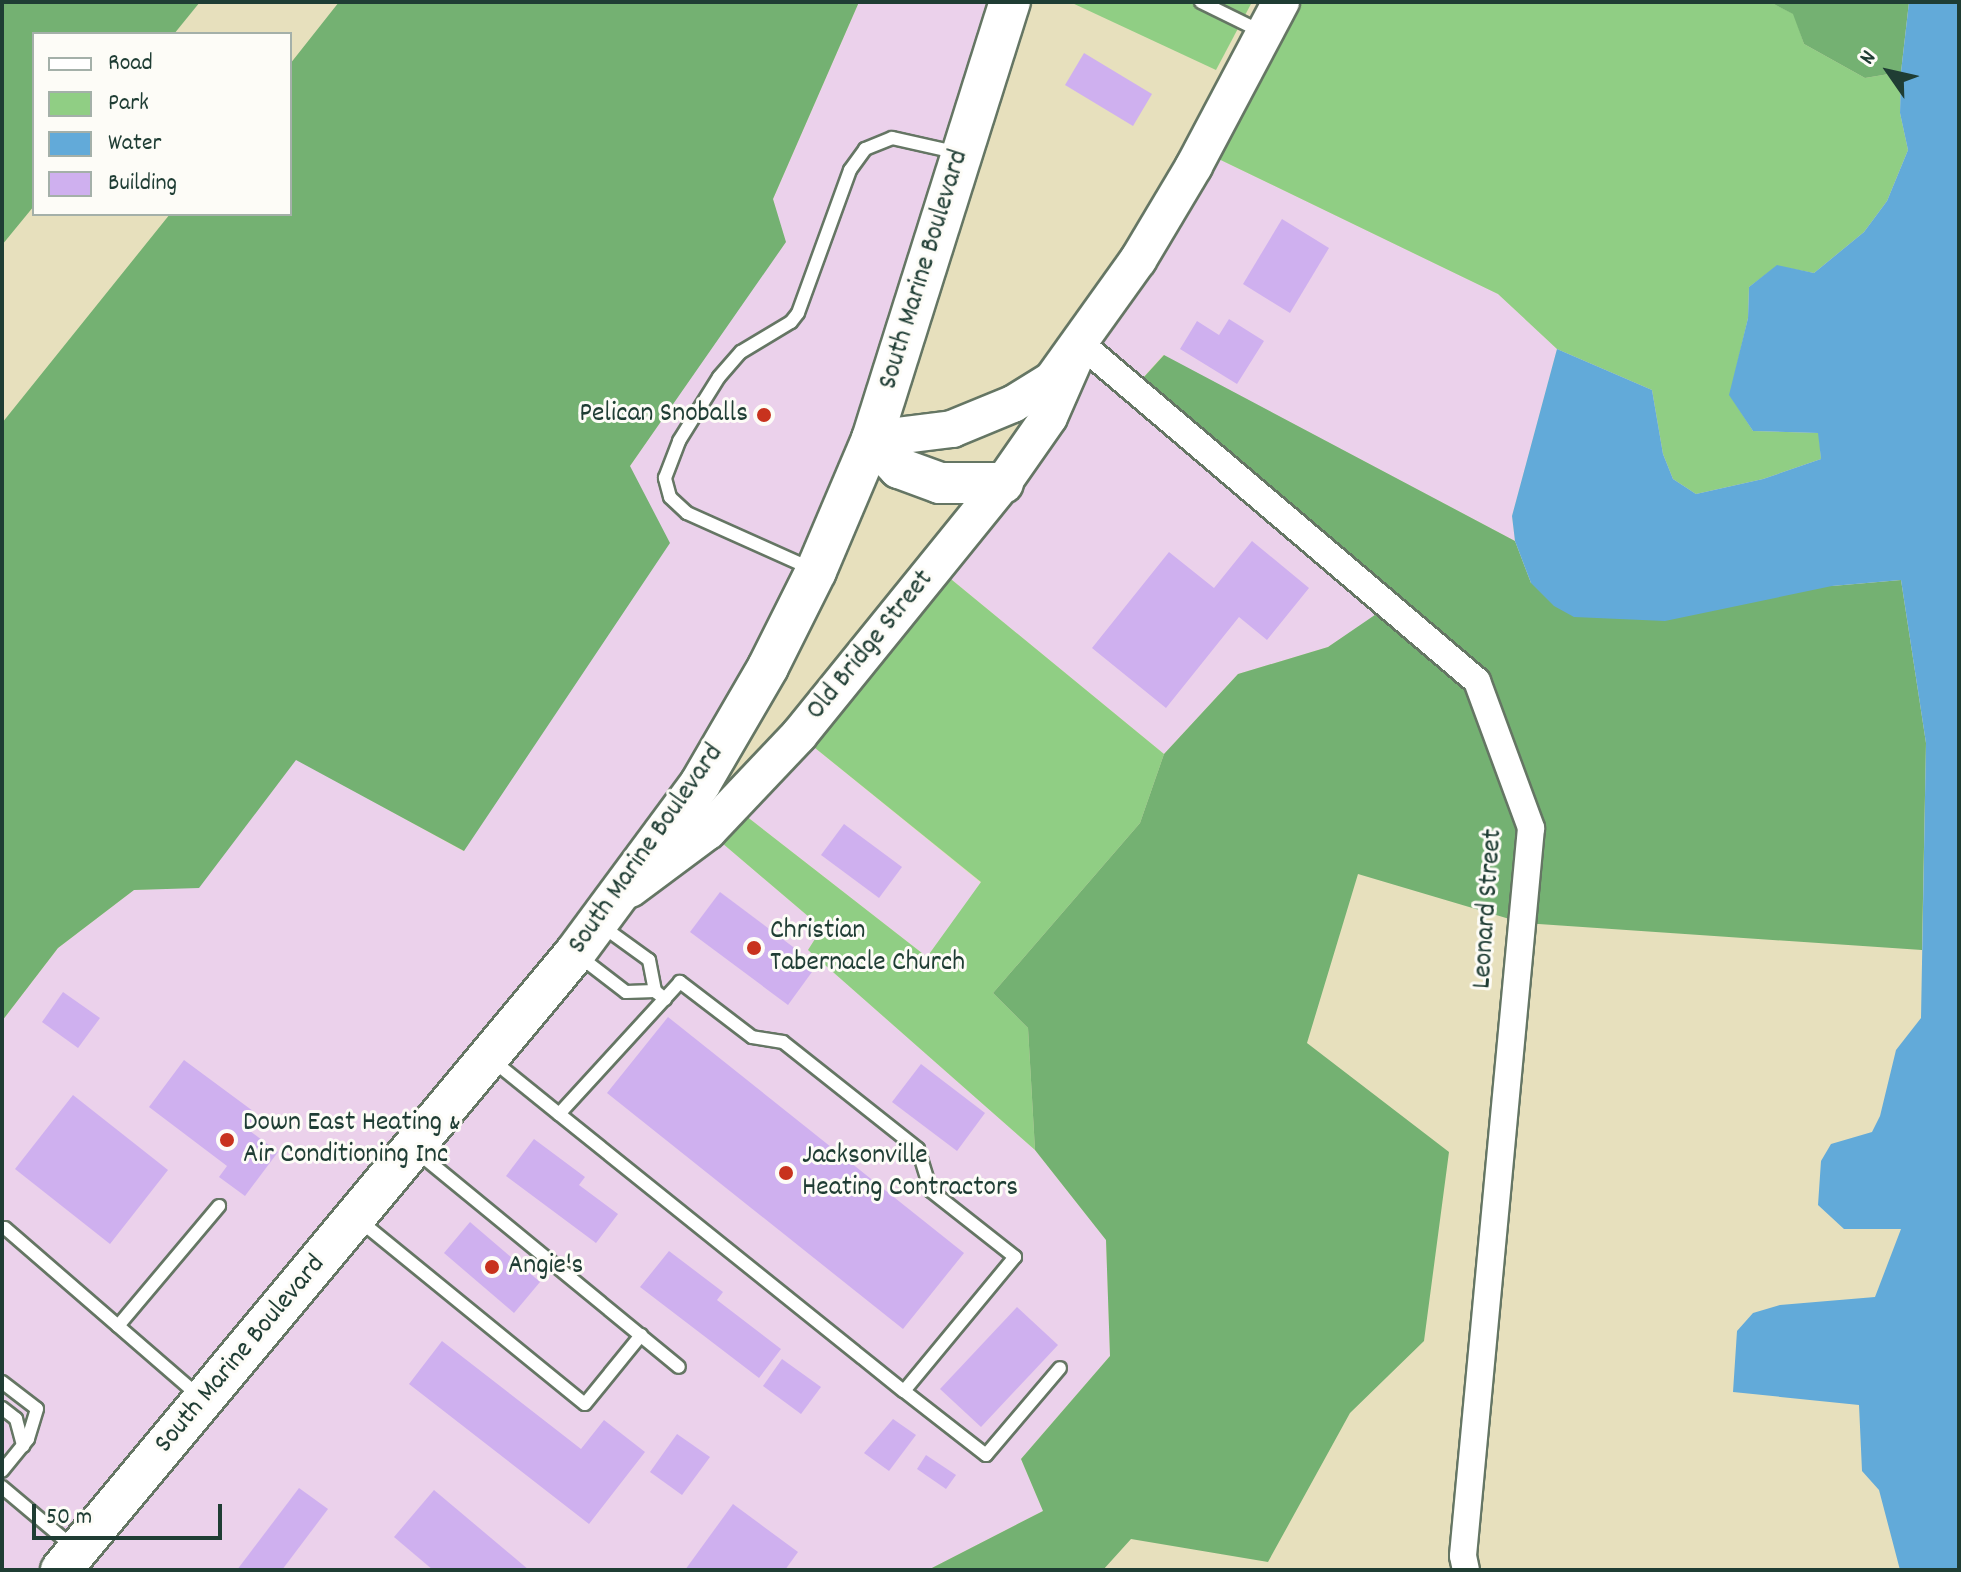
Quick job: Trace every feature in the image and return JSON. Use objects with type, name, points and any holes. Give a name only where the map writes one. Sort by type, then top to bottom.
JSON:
[{"type":"main road","name":"South Marine Boulevard","points":[[69,1560],[414,1149],[594,927],[700,784],[768,667],[816,571],[872,439],[1010,2]]},
{"type":"main road","name":"Old Bridge Street","points":[[872,439],[952,429],[1013,404],[1052,380],[1081,344],[1146,247],[1281,2]]},
{"type":"main road","name":"Old Bridge Street","points":[[594,927],[708,831],[799,735],[1003,483],[1049,417],[1081,344]]},
{"type":"main road","points":[[872,439],[899,468],[940,483],[1003,483]]},
{"type":"street","name":"Leonard Street","points":[[1081,344],[1477,681],[1531,828],[1461,1565]]},
{"type":"lane","points":[[1201,2],[1264,33]]},
{"type":"lane","points":[[816,571],[687,513],[670,497],[665,478],[679,441],[719,377],[741,352],[791,322],[798,313],[850,170],[865,149],[892,138],[962,154]]},
{"type":"lane","points":[[594,927],[649,960],[660,995]]},
{"type":"lane","points":[[594,927],[626,992],[660,995]]},
{"type":"lane","points":[[559,1114],[660,995],[680,982],[752,1037],[783,1042],[918,1149],[931,1191],[1015,1257],[904,1391]]},
{"type":"lane","points":[[488,1057],[986,1455],[1060,1368]]},
{"type":"lane","points":[[414,1149],[679,1367]]},
{"type":"lane","points":[[118,1326],[219,1206]]},
{"type":"lane","points":[[357,1218],[585,1404],[641,1335]]},
{"type":"lane","points":[[5,1228],[203,1400]]},
{"type":"lane","points":[[2,1382],[37,1409],[23,1446],[2,1471]]},
{"type":"lane","points":[[2,1408],[16,1419],[23,1446]]},
{"type":"lane","points":[[2,1487],[69,1560]]},
{"type":"shaded area","points":[[859,2],[1010,2],[872,439],[700,784],[708,831],[822,928],[808,950],[1035,1150],[1106,1240],[1110,1356],[1021,1459],[1043,1511],[928,1570],[2,1570],[2,1021],[58,948],[134,890],[199,887],[296,759],[463,851],[630,466],[785,242],[773,199]]},
{"type":"shaded area","points":[[1202,151],[1498,294],[1557,349],[1512,516],[1515,541],[1163,355],[1134,388],[1389,606],[1328,647],[1238,674],[1164,754],[935,566]]},
{"type":"shaded area","points":[[799,735],[981,883],[927,957],[732,805]]},
{"type":"green space","points":[[2,2],[200,2],[176,32],[32,32],[32,208],[2,245]]},
{"type":"green space","points":[[339,2],[859,2],[773,199],[786,242],[630,466],[670,543],[464,851],[296,760],[199,888],[134,890],[58,948],[2,1021],[2,423],[168,216],[292,216],[292,61]]},
{"type":"green space","points":[[1070,2],[1252,2],[1216,70]]},
{"type":"green space","points":[[1281,2],[1770,2],[1794,14],[1804,44],[1865,78],[1901,72],[1900,113],[1908,150],[1887,201],[1864,232],[1814,273],[1777,266],[1749,287],[1748,318],[1730,395],[1753,431],[1819,433],[1821,459],[1763,479],[1696,494],[1673,479],[1663,454],[1652,390],[1557,349],[1498,294],[1202,151]]},
{"type":"green space","points":[[1770,2],[1909,2],[1901,72],[1865,78],[1804,44],[1793,14]]},
{"type":"green space","points":[[1164,355],[1515,541],[1531,583],[1832,586],[1901,580],[1926,743],[1922,950],[1523,923],[1358,874],[1307,1043],[1449,1152],[1424,1341],[1350,1413],[1268,1562],[1131,1539],[1103,1570],[928,1570],[1043,1511],[1021,1459],[1110,1356],[1106,1240],[1035,1150],[1028,1028],[993,993],[1140,823],[1164,754],[1238,674],[1328,647],[1388,606],[1133,389]]},
{"type":"green space","points":[[935,566],[1164,754],[1140,823],[993,993],[1028,1028],[1035,1150],[808,950],[822,928],[708,831],[732,805],[927,957],[981,882],[799,735]]},
{"type":"water","points":[[1909,2],[1959,2],[1959,1570],[1900,1570],[1879,1490],[1862,1471],[1859,1405],[1733,1392],[1737,1331],[1753,1313],[1780,1305],[1875,1297],[1901,1229],[1844,1229],[1818,1205],[1821,1161],[1831,1144],[1872,1132],[1880,1116],[1896,1050],[1921,1018],[1926,743],[1901,580],[1832,586],[1665,621],[1574,617],[1554,606],[1531,583],[1515,541],[1512,516],[1557,349],[1652,390],[1663,454],[1673,479],[1696,494],[1763,479],[1821,459],[1818,433],[1753,431],[1729,395],[1748,318],[1749,287],[1777,265],[1814,273],[1864,232],[1887,201],[1908,150],[1900,113]]},
{"type":"building","points":[[1084,53],[1152,94],[1133,126],[1065,85]]},
{"type":"building","points":[[1282,219],[1329,248],[1290,313],[1243,284]]},
{"type":"building","points":[[1229,319],[1264,341],[1237,384],[1180,349],[1197,321],[1219,335]]},
{"type":"building","points":[[1252,541],[1309,588],[1267,640],[1239,617],[1166,708],[1092,648],[1169,552],[1214,588]]},
{"type":"building","points":[[844,824],[902,867],[879,898],[821,855]]},
{"type":"building","name":"Christian Tabernacle Church","points":[[720,892],[817,965],[788,1005],[690,932]]},
{"type":"building","points":[[63,992],[100,1018],[78,1048],[42,1022]]},
{"type":"building","name":"Jacksonville Heating Contractors","points":[[668,1017],[964,1253],[903,1329],[607,1093]]},
{"type":"building","name":"Down East Heating & Air Conditioning Inc","points":[[184,1060],[257,1114],[246,1128],[278,1152],[245,1196],[219,1177],[227,1166],[149,1107]]},
{"type":"building","points":[[921,1064],[985,1113],[957,1151],[892,1102]]},
{"type":"building","points":[[73,1095],[168,1170],[110,1244],[15,1169]]},
{"type":"building","points":[[534,1139],[585,1177],[579,1185],[618,1214],[596,1243],[506,1176]]},
{"type":"building","name":"Angie's","points":[[470,1222],[540,1282],[514,1313],[444,1253]]},
{"type":"building","points":[[669,1251],[723,1292],[717,1300],[781,1349],[759,1378],[640,1287]]},
{"type":"building","points":[[1017,1307],[1058,1345],[981,1427],[940,1389]]},
{"type":"building","points":[[442,1341],[581,1449],[604,1420],[645,1452],[589,1524],[409,1384]]},
{"type":"building","points":[[782,1359],[821,1387],[801,1414],[763,1386]]},
{"type":"building","points":[[893,1419],[916,1435],[889,1471],[864,1453]]},
{"type":"building","points":[[677,1434],[710,1457],[682,1495],[650,1472]]},
{"type":"building","points":[[926,1455],[956,1475],[946,1489],[917,1469]]},
{"type":"building","points":[[299,1488],[328,1509],[282,1570],[237,1570]]},
{"type":"building","points":[[434,1490],[529,1570],[433,1570],[394,1537]]},
{"type":"building","points":[[733,1504],[798,1552],[785,1570],[685,1570]]},
{"type":"place","name":"Pelican Snoballs","points":[[764,415]]},
{"type":"place","name":"Christian Tabernacle Church","points":[[754,948]]},
{"type":"place","name":"Down East Heating & Air Conditioning Inc","points":[[227,1140]]},
{"type":"place","name":"Jacksonville Heating Contractors","points":[[786,1173]]},
{"type":"place","name":"Angie's","points":[[492,1267]]}]
